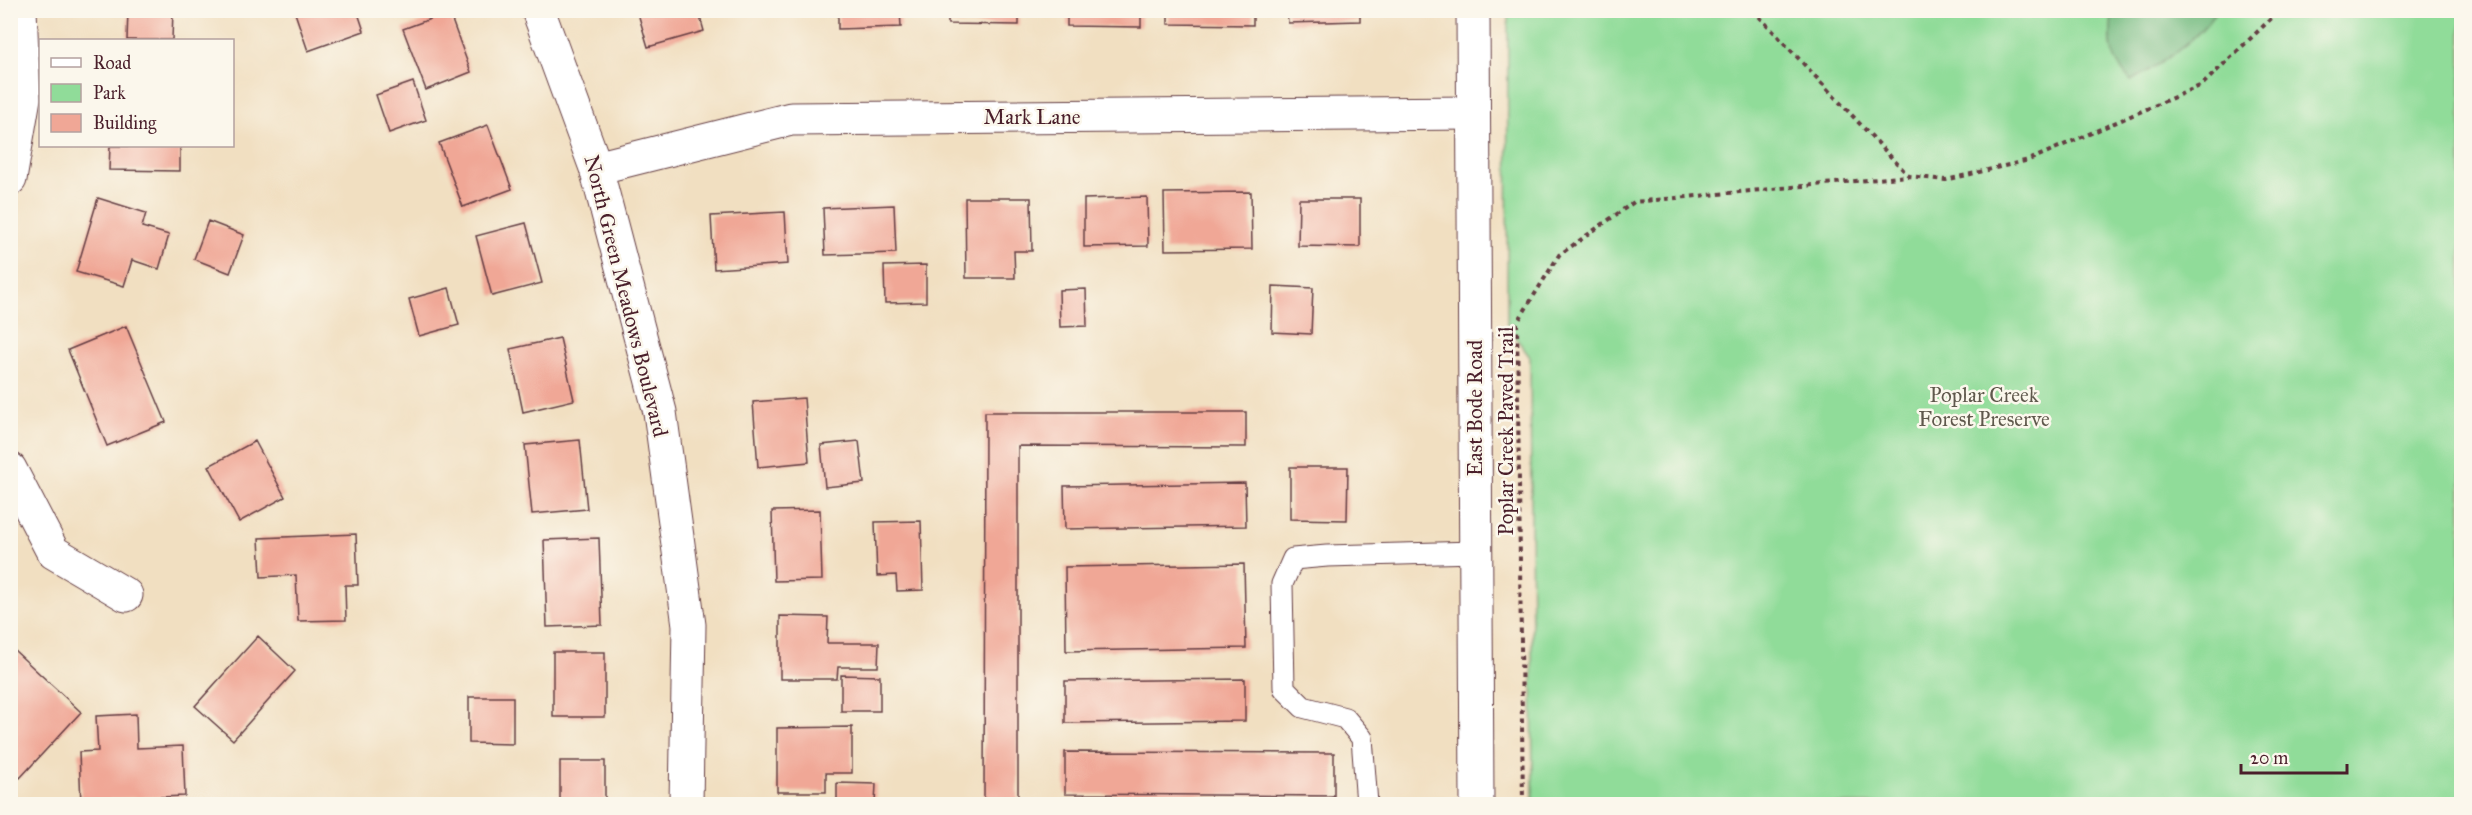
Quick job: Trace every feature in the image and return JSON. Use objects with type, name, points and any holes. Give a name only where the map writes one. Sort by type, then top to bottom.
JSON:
[{"type":"street","points":[[10,179],[24,98],[20,10]]},
{"type":"street","name":"North Green Meadows Boulevard","points":[[538,10],[596,168],[660,412],[689,625],[686,804]]},
{"type":"street","name":"East Bode Road","points":[[1473,10],[1477,804]]},
{"type":"street","name":"Mark Lane","points":[[596,168],[791,119],[1473,113]]},
{"type":"street","points":[[10,469],[53,552],[126,595]]},
{"type":"lane","points":[[1367,804],[1362,738],[1345,718],[1303,707],[1284,688],[1282,584],[1293,559],[1475,552]]},
{"type":"path","points":[[1753,10],[1908,176]]},
{"type":"path","name":"Poplar Creek Paved Trail","points":[[1523,804],[1517,323],[1559,255],[1634,202],[1908,176],[1946,180],[2029,160],[2202,85],[2280,10]]},
{"type":"green space","points":[[2112,10],[2217,11],[2189,42],[2131,81],[2123,72],[2112,49]]},
{"type":"green space","name":"Poplar Creek Forest Preserve","points":[[1508,11],[2461,11],[2461,804],[1533,804],[1530,357],[1507,326]]},
{"type":"building","points":[[128,10],[173,10],[172,39],[127,39]]},
{"type":"building","points":[[294,10],[357,10],[364,31],[308,51]]},
{"type":"building","points":[[637,10],[698,10],[704,31],[648,47]]},
{"type":"building","points":[[838,10],[900,10],[901,27],[838,29]]},
{"type":"building","points":[[948,10],[1019,10],[1019,25],[948,24]]},
{"type":"building","points":[[1067,10],[1141,10],[1141,27],[1067,26]]},
{"type":"building","points":[[1168,10],[1253,10],[1253,25],[1168,24]]},
{"type":"building","points":[[1287,10],[1360,10],[1360,21],[1288,23]]},
{"type":"building","points":[[449,12],[471,72],[426,90],[403,29]]},
{"type":"building","points":[[413,82],[426,120],[389,133],[376,95]]},
{"type":"building","points":[[488,125],[512,189],[463,207],[439,143]]},
{"type":"building","points":[[110,147],[180,147],[180,171],[109,170]]},
{"type":"building","points":[[1251,192],[1252,249],[1165,250],[1164,193]]},
{"type":"building","points":[[1147,197],[1148,246],[1084,247],[1084,199]]},
{"type":"building","points":[[98,198],[146,213],[142,227],[169,235],[159,269],[132,260],[124,286],[76,272]]},
{"type":"building","points":[[965,198],[1031,198],[1032,251],[1014,251],[1015,278],[966,278]]},
{"type":"building","points":[[1299,199],[1360,199],[1360,247],[1298,246]]},
{"type":"building","points":[[894,205],[896,253],[825,255],[823,208]]},
{"type":"building","points":[[785,212],[788,264],[714,269],[711,216]]},
{"type":"building","points":[[208,221],[244,235],[230,273],[194,259]]},
{"type":"building","points":[[526,223],[542,283],[492,296],[476,236]]},
{"type":"building","points":[[926,265],[926,302],[885,303],[884,266]]},
{"type":"building","points":[[1273,286],[1313,288],[1311,334],[1272,332]]},
{"type":"building","points":[[449,288],[459,325],[419,336],[409,299]]},
{"type":"building","points":[[1086,289],[1087,326],[1060,327],[1059,290]]},
{"type":"building","points":[[126,326],[166,422],[107,446],[68,350]]},
{"type":"building","points":[[560,338],[574,400],[523,412],[510,349]]},
{"type":"building","points":[[804,398],[809,462],[758,467],[753,402]]},
{"type":"building","points":[[985,412],[1246,412],[1246,447],[1018,446],[1018,804],[984,804]]},
{"type":"building","points":[[580,440],[587,509],[532,514],[525,445]]},
{"type":"building","points":[[255,441],[285,497],[239,522],[209,466]]},
{"type":"building","points":[[859,441],[864,483],[825,487],[821,445]]},
{"type":"building","points":[[1290,467],[1348,467],[1347,520],[1290,519]]},
{"type":"building","points":[[1245,483],[1246,526],[1065,529],[1064,486]]},
{"type":"building","points":[[820,510],[822,580],[774,581],[772,511]]},
{"type":"building","points":[[921,521],[923,590],[897,591],[896,575],[877,576],[875,522]]},
{"type":"building","points":[[356,534],[358,585],[345,585],[346,620],[298,621],[296,575],[261,577],[259,538]]},
{"type":"building","points":[[599,538],[602,625],[547,627],[544,540]]},
{"type":"building","points":[[1244,564],[1246,648],[1066,651],[1065,567]]},
{"type":"building","points":[[780,616],[828,617],[827,643],[879,643],[878,667],[838,667],[837,679],[780,679]]},
{"type":"building","points":[[258,636],[295,671],[233,740],[195,706]]},
{"type":"building","points":[[14,650],[81,712],[20,778],[10,769],[10,654]]},
{"type":"building","points":[[553,652],[605,652],[605,717],[553,717]]},
{"type":"building","points":[[841,675],[880,676],[880,711],[841,711]]},
{"type":"building","points":[[1245,679],[1245,721],[1065,723],[1065,681]]},
{"type":"building","points":[[469,697],[513,697],[513,744],[469,743]]},
{"type":"building","points":[[136,714],[137,748],[183,746],[185,796],[110,799],[110,804],[81,804],[79,752],[98,751],[96,716]]},
{"type":"building","points":[[852,727],[852,773],[826,773],[826,792],[777,792],[777,728]]},
{"type":"building","points":[[1065,752],[1334,753],[1334,796],[1065,794]]},
{"type":"building","points":[[560,761],[605,761],[605,804],[560,804]]},
{"type":"building","points":[[837,783],[876,784],[875,804],[837,804]]}]
